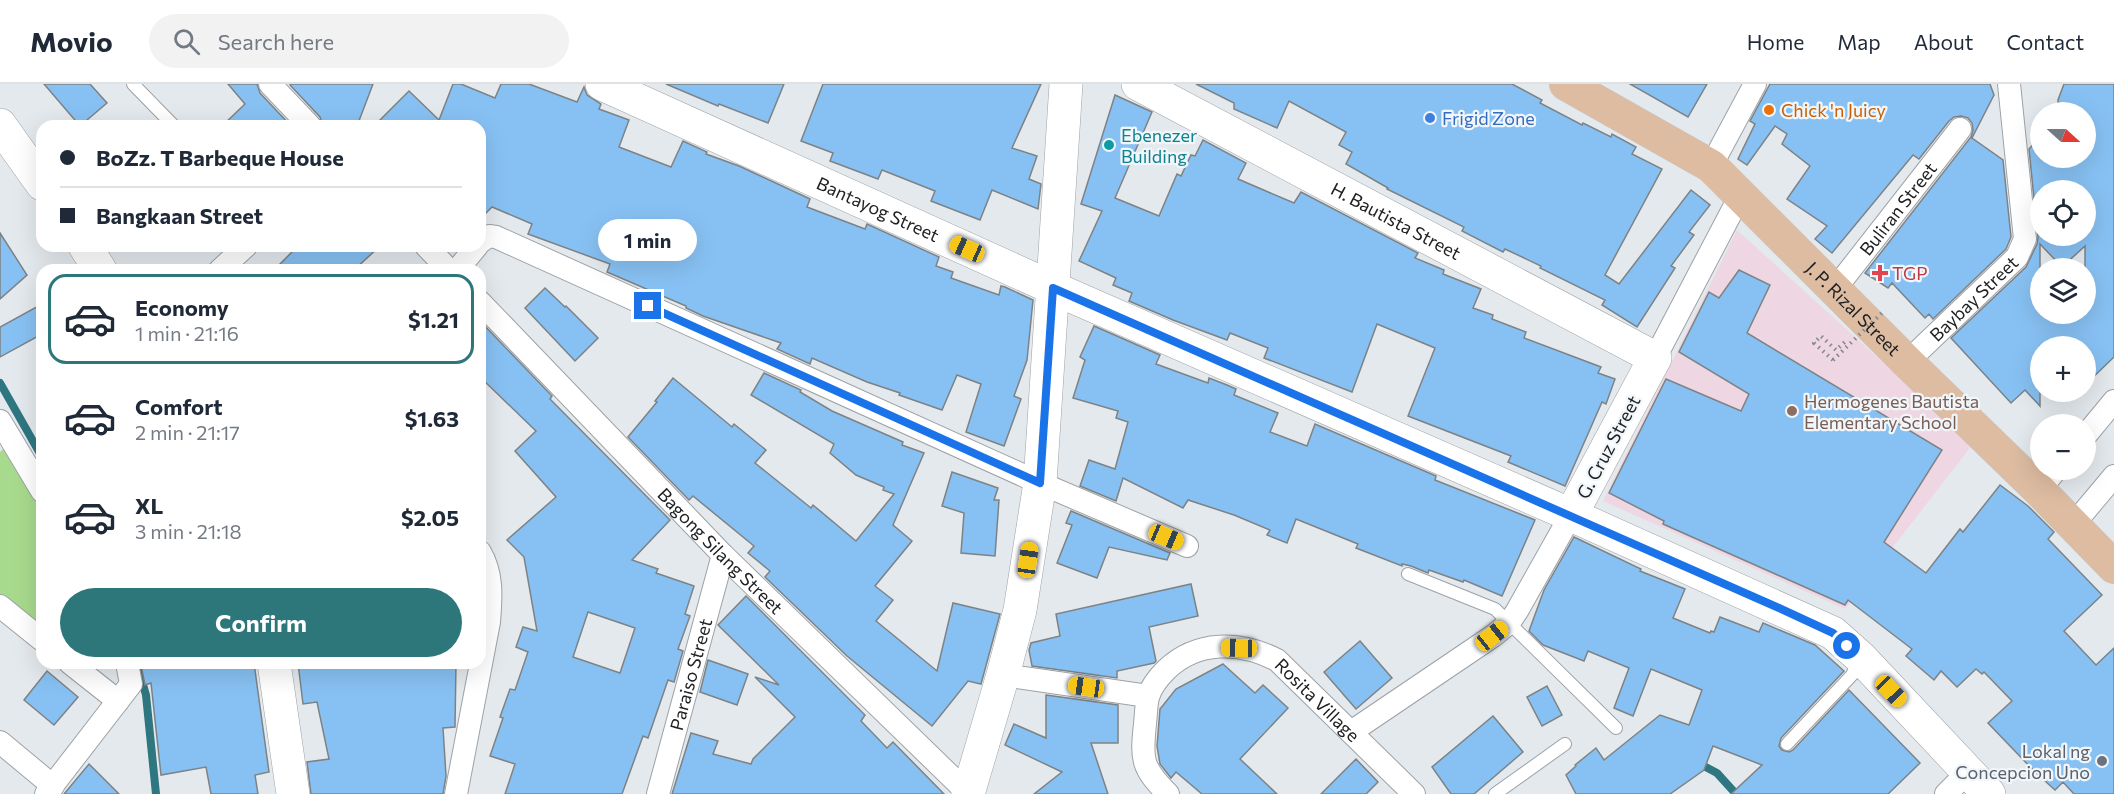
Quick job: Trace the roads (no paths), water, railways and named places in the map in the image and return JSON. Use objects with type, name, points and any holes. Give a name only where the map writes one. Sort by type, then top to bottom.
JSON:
[{"type":"main road","name":"J. P. Rizal Street","points":[[1566,84],[1711,166],[1907,362],[2030,465]]},
{"type":"main road","name":"J. P. Rizal Street","points":[[2048,480],[2073,525],[2114,567]]},
{"type":"street","points":[[270,84],[304,120]]},
{"type":"street","name":"Bantayog Street","points":[[602,84],[1053,288],[1571,515],[1833,633],[1861,658],[1968,787]]},
{"type":"street","points":[[968,794],[1003,675],[1023,595],[1040,483],[1066,84]]},
{"type":"street","name":"H. Bautista Street","points":[[1138,84],[1655,358]]},
{"type":"street","points":[[1711,166],[1755,84]]},
{"type":"street","name":"Baybay Street","points":[[1907,362],[2017,257],[2025,239],[2009,84]]},
{"type":"street","points":[[0,125],[36,176]]},
{"type":"street","name":"Buliran Street","points":[[1835,290],[1960,129]]},
{"type":"street","name":"G. Cruz Street","points":[[1351,732],[1509,623],[1571,515],[1741,194]]},
{"type":"street","points":[[486,238],[496,237],[1040,483],[1187,546]]},
{"type":"street","points":[[226,264],[240,252]]},
{"type":"street","points":[[432,252],[443,264]]},
{"type":"street","points":[[462,264],[472,252]]},
{"type":"street","name":"Bagong Silang Street","points":[[486,308],[723,555],[968,794]]},
{"type":"street","points":[[2096,424],[2113,406]]},
{"type":"street","points":[[2,431],[36,482]]},
{"type":"street","points":[[2073,525],[2114,476]]},
{"type":"street","name":"Paraiso Street","points":[[658,794],[723,555]]},
{"type":"street","points":[[486,566],[490,576],[491,603],[486,630]]},
{"type":"street","points":[[0,606],[36,635]]},
{"type":"street","name":"Rosita Village","points":[[1168,794],[1151,777],[1144,762],[1143,743],[1148,696],[1158,678],[1174,663],[1188,653],[1204,647],[1239,648],[1261,652],[1277,660],[1413,794]]},
{"type":"street","points":[[78,669],[118,701]]},
{"type":"street","points":[[0,742],[50,790],[131,684],[128,669]]},
{"type":"street","points":[[275,669],[293,794]]},
{"type":"street","points":[[456,794],[479,669]]},
{"type":"street","points":[[1003,675],[1148,696]]},
{"type":"lane","points":[[133,84],[168,120]]},
{"type":"lane","points":[[1408,574],[1495,609],[1616,728]]},
{"type":"lane","points":[[1787,744],[1852,675],[1861,658]]},
{"type":"lane","points":[[1495,794],[1565,744]]},
{"type":"waterway","points":[[0,383],[36,446]]},
{"type":"waterway","points":[[139,671],[146,695],[156,794]]},
{"type":"waterway","points":[[1698,763],[1717,773],[1736,794]]},
{"type":"place","name":"Chick 'n Juicy","points":[[1769,110]]},
{"type":"place","name":"Frigid Zone","points":[[1430,118]]},
{"type":"place","name":"Ebenezer Building","points":[[1109,145]]},
{"type":"place","name":"TGP","points":[[1880,273]]},
{"type":"place","name":"Hermogenes Bautista Elementary School","points":[[1792,411]]},
{"type":"place","name":"Lokal ng Concepcion Uno","points":[[2102,761]]}]
